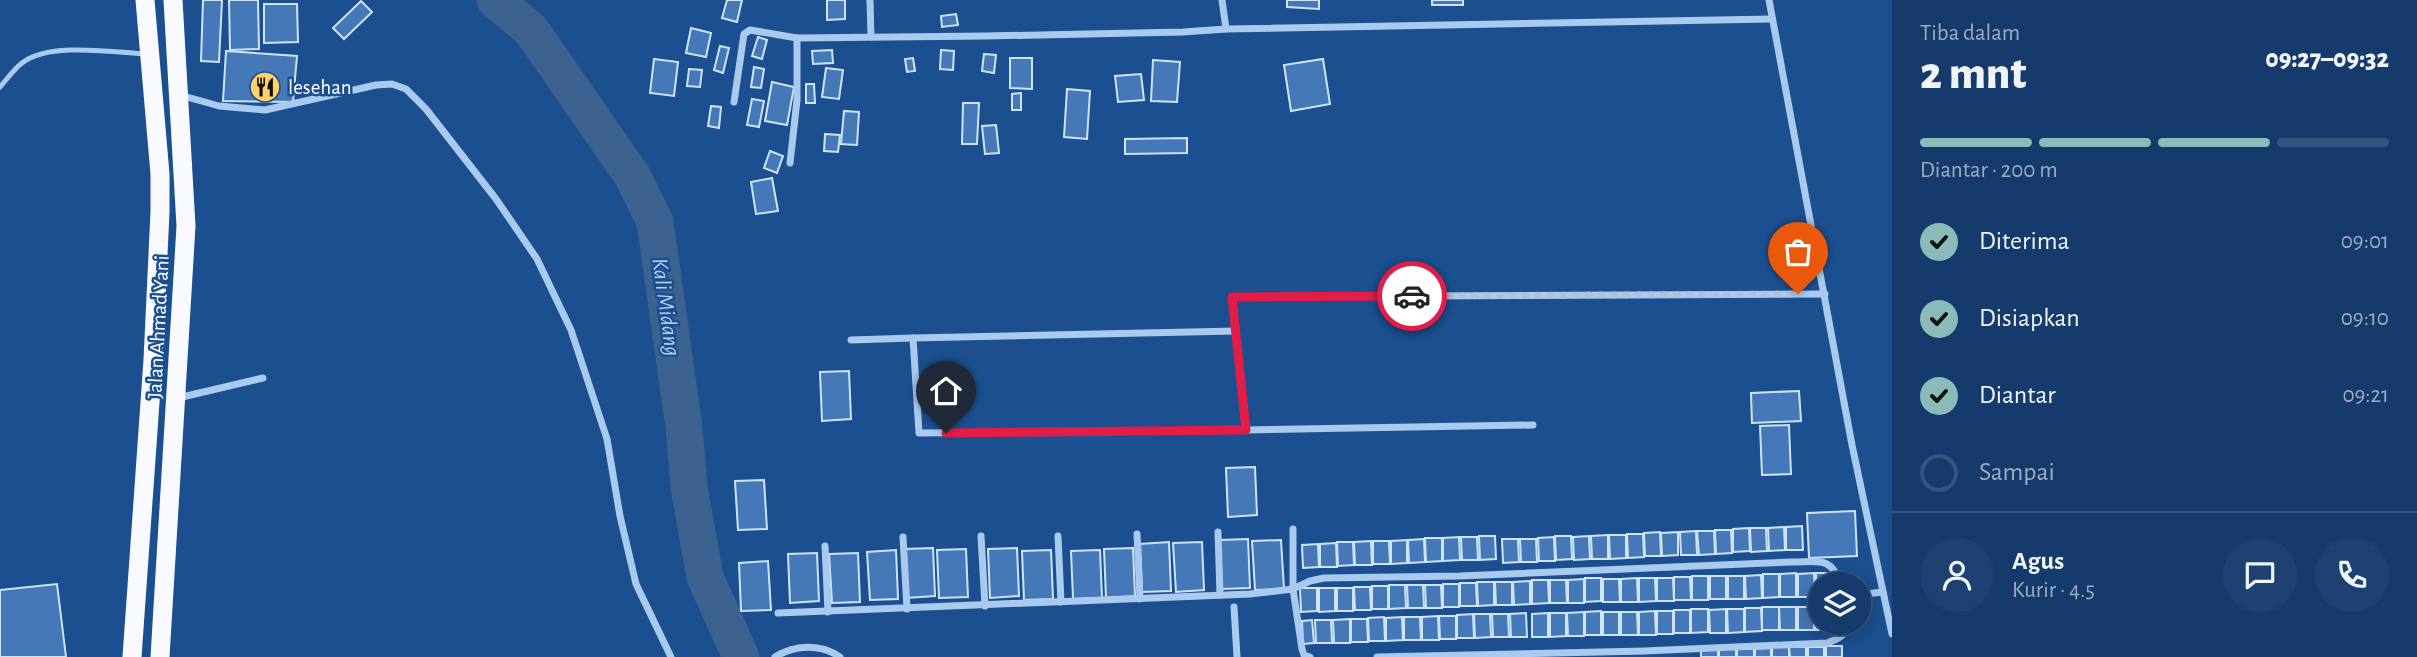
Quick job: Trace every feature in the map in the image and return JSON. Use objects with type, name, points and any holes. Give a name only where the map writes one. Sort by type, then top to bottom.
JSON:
[{"type":"highway","points":[[145,0],[160,174],[160,212],[153,360],[132,650],[160,651]]},
{"type":"highway","name":"Jalan Ahmad Yani","points":[[160,651],[186,226],[173,0]]},
{"type":"street","points":[[870,0],[871,37]]},
{"type":"street","points":[[1222,0],[1226,29]]},
{"type":"street","points":[[1769,0],[1852,445],[1892,634]]},
{"type":"street","points":[[734,102],[745,31],[750,30],[797,38],[1772,19]]},
{"type":"street","points":[[790,163],[797,100],[797,38]]},
{"type":"street","points":[[180,94],[219,107],[265,110],[363,87],[392,84],[406,89],[426,108],[496,199],[537,259],[571,330],[607,439],[620,516],[636,584],[671,657]]},
{"type":"street","points":[[1246,430],[1232,297],[1825,294]]},
{"type":"street","points":[[851,340],[1236,331]]},
{"type":"street","points":[[913,338],[919,433],[1533,425]]},
{"type":"street","points":[[177,399],[262,378]]},
{"type":"street","points":[[1293,529],[1293,589],[1302,649],[1304,655],[1310,657]]},
{"type":"street","points":[[1218,532],[1220,595]]},
{"type":"street","points":[[1137,534],[1140,599]]},
{"type":"street","points":[[981,536],[985,606]]},
{"type":"street","points":[[1058,536],[1061,602]]},
{"type":"street","points":[[903,537],[907,609]]},
{"type":"street","points":[[825,546],[828,612]]},
{"type":"street","points":[[778,613],[1220,595],[1293,589],[1324,578],[1460,576],[1806,562],[1828,563],[1835,572]]},
{"type":"street","points":[[1871,593],[1883,592]]},
{"type":"street","points":[[1234,607],[1237,657]]},
{"type":"street","points":[[1377,657],[1644,651],[1827,643],[1844,635]]},
{"type":"street","points":[[777,655],[790,649],[808,647],[826,649],[840,657]]},
{"type":"lane","points":[[0,87],[23,62],[49,53],[71,49],[148,54]]},
{"type":"building","points":[[203,0],[222,0],[219,62],[201,61]]},
{"type":"building","points":[[229,0],[258,0],[259,49],[230,50]]},
{"type":"building","points":[[727,0],[742,0],[737,22],[722,18]]},
{"type":"building","points":[[827,0],[845,0],[845,19],[827,20]]},
{"type":"building","points":[[1287,0],[1319,0],[1319,9],[1287,7]]},
{"type":"building","points":[[1432,0],[1463,0],[1463,5],[1432,5]]},
{"type":"building","points":[[361,1],[372,12],[344,39],[333,28]]},
{"type":"building","points":[[264,4],[297,4],[298,42],[264,43]]},
{"type":"building","points":[[956,14],[958,25],[942,27],[941,16]]},
{"type":"building","points":[[691,28],[711,33],[706,57],[686,53]]},
{"type":"building","points":[[758,37],[767,40],[762,59],[752,56]]},
{"type":"building","points":[[720,46],[729,48],[723,73],[714,70]]},
{"type":"building","points":[[832,50],[833,63],[813,64],[812,51]]},
{"type":"building","points":[[941,50],[954,51],[953,70],[940,69]]},
{"type":"building","points":[[226,51],[297,56],[293,102],[223,101]]},
{"type":"building","points":[[984,54],[996,55],[994,73],[982,71]]},
{"type":"building","points":[[913,58],[915,71],[907,72],[905,59]]},
{"type":"building","points":[[1010,58],[1032,58],[1032,89],[1010,88]]},
{"type":"building","points":[[654,59],[678,62],[674,96],[650,93]]},
{"type":"building","points":[[1323,59],[1330,104],[1291,111],[1284,65]]},
{"type":"building","points":[[1153,60],[1180,62],[1177,102],[1151,101]]},
{"type":"building","points":[[754,67],[764,69],[761,88],[751,87]]},
{"type":"building","points":[[826,68],[843,70],[839,99],[822,97]]},
{"type":"building","points":[[689,69],[702,70],[700,87],[687,86]]},
{"type":"building","points":[[1141,74],[1144,100],[1118,102],[1115,76]]},
{"type":"building","points":[[772,82],[794,87],[787,125],[765,121]]},
{"type":"building","points":[[806,84],[814,84],[815,103],[806,103]]},
{"type":"building","points":[[1067,89],[1090,91],[1087,139],[1064,137]]},
{"type":"building","points":[[1021,93],[1021,110],[1012,110],[1012,94]]},
{"type":"building","points":[[752,99],[764,101],[759,127],[747,125]]},
{"type":"building","points":[[963,103],[979,103],[977,144],[962,144]]},
{"type":"building","points":[[711,106],[721,107],[719,128],[708,126]]},
{"type":"building","points":[[844,111],[859,112],[857,145],[841,144]]},
{"type":"building","points":[[996,125],[999,153],[985,154],[982,126]]},
{"type":"building","points":[[825,134],[840,135],[838,152],[824,151]]},
{"type":"building","points":[[1187,138],[1187,153],[1125,154],[1125,139]]},
{"type":"building","points":[[770,151],[783,156],[777,173],[764,168]]},
{"type":"building","points":[[772,178],[778,211],[756,214],[751,182]]},
{"type":"building","points":[[849,371],[851,419],[822,421],[820,372]]},
{"type":"building","points":[[1799,391],[1801,421],[1752,423],[1751,393]]},
{"type":"building","points":[[1789,425],[1791,474],[1762,475],[1760,426]]},
{"type":"building","points":[[1255,467],[1257,515],[1228,517],[1226,468]]},
{"type":"building","points":[[764,480],[767,529],[738,530],[735,481]]},
{"type":"building","points":[[1855,511],[1857,556],[1809,558],[1807,513]]},
{"type":"building","points":[[1802,526],[1803,550],[1786,550],[1786,527]]},
{"type":"building","points":[[1784,527],[1785,550],[1769,551],[1768,528]]},
{"type":"building","points":[[1749,528],[1750,551],[1733,552],[1733,529]]},
{"type":"building","points":[[1750,528],[1766,528],[1767,551],[1751,552]]},
{"type":"building","points":[[1715,530],[1731,530],[1732,553],[1716,554]]},
{"type":"building","points":[[1696,531],[1697,555],[1681,555],[1680,532]]},
{"type":"building","points":[[1697,531],[1714,531],[1715,554],[1699,555]]},
{"type":"building","points":[[1660,532],[1661,556],[1645,556],[1644,533]]},
{"type":"building","points":[[1678,532],[1678,555],[1662,556],[1661,533]]},
{"type":"building","points":[[1627,534],[1643,534],[1644,557],[1628,558]]},
{"type":"building","points":[[1608,535],[1608,559],[1592,559],[1591,536]]},
{"type":"building","points":[[1609,535],[1626,535],[1626,558],[1610,559]]},
{"type":"building","points":[[1479,536],[1495,536],[1496,559],[1480,560]]},
{"type":"building","points":[[1555,536],[1571,536],[1572,559],[1556,560]]},
{"type":"building","points":[[1589,536],[1590,559],[1574,560],[1573,537]]},
{"type":"building","points":[[1459,537],[1460,560],[1443,561],[1443,538]]},
{"type":"building","points":[[1461,537],[1477,537],[1478,560],[1462,560]]},
{"type":"building","points":[[1554,537],[1555,561],[1539,561],[1538,538]]},
{"type":"building","points":[[1425,538],[1442,538],[1442,561],[1426,562]]},
{"type":"building","points":[[1248,539],[1250,588],[1221,589],[1219,540]]},
{"type":"building","points":[[1424,539],[1425,562],[1409,563],[1408,540]]},
{"type":"building","points":[[1502,539],[1518,539],[1519,562],[1503,563]]},
{"type":"building","points":[[1520,539],[1536,539],[1537,562],[1521,562]]},
{"type":"building","points":[[1281,540],[1284,589],[1255,590],[1252,541]]},
{"type":"building","points":[[1407,540],[1407,563],[1391,564],[1391,541]]},
{"type":"building","points":[[1371,541],[1372,565],[1355,565],[1354,542]]},
{"type":"building","points":[[1373,541],[1389,541],[1390,564],[1373,564]]},
{"type":"building","points":[[1169,542],[1171,591],[1142,592],[1140,544]]},
{"type":"building","points":[[1202,542],[1204,590],[1176,592],[1173,543]]},
{"type":"building","points":[[1337,542],[1353,542],[1354,565],[1338,566]]},
{"type":"building","points":[[1336,543],[1337,567],[1320,567],[1320,544]]},
{"type":"building","points":[[1318,544],[1319,567],[1303,568],[1302,545]]},
{"type":"building","points":[[933,548],[935,596],[906,598],[904,549]]},
{"type":"building","points":[[1017,548],[1019,596],[990,598],[988,549]]},
{"type":"building","points":[[1133,548],[1135,596],[1106,598],[1104,549]]},
{"type":"building","points":[[966,549],[968,597],[939,598],[937,550]]},
{"type":"building","points":[[896,550],[898,599],[870,600],[867,552]]},
{"type":"building","points":[[1051,550],[1053,599],[1024,600],[1022,551]]},
{"type":"building","points":[[1100,550],[1102,598],[1073,599],[1071,551]]},
{"type":"building","points":[[817,553],[819,601],[790,603],[788,554]]},
{"type":"building","points":[[858,553],[860,602],[832,603],[829,554]]},
{"type":"building","points":[[768,561],[771,610],[741,611],[739,563]]},
{"type":"building","points":[[1796,573],[1796,597],[1780,597],[1780,574]]},
{"type":"building","points":[[1808,573],[1808,597],[1798,597],[1798,574]]},
{"type":"building","points":[[1763,574],[1779,574],[1779,597],[1763,598]]},
{"type":"building","points":[[1761,575],[1762,598],[1746,599],[1745,576]]},
{"type":"building","points":[[1692,576],[1708,576],[1708,600],[1692,600]]},
{"type":"building","points":[[1710,576],[1726,576],[1726,599],[1710,599]]},
{"type":"building","points":[[1728,576],[1744,576],[1744,599],[1728,599]]},
{"type":"building","points":[[1674,577],[1690,577],[1691,600],[1674,600]]},
{"type":"building","points":[[1585,578],[1601,578],[1601,601],[1585,602]]},
{"type":"building","points":[[1637,578],[1638,602],[1621,602],[1621,579]]},
{"type":"building","points":[[1639,578],[1655,578],[1656,601],[1639,602]]},
{"type":"building","points":[[1657,578],[1673,578],[1674,601],[1657,601]]},
{"type":"building","points":[[1584,579],[1584,603],[1568,603],[1568,580]]},
{"type":"building","points":[[1603,579],[1619,579],[1620,602],[1603,602]]},
{"type":"building","points":[[1532,580],[1548,580],[1549,603],[1532,604]]},
{"type":"building","points":[[1550,580],[1566,580],[1567,603],[1550,603]]},
{"type":"building","points":[[1530,581],[1530,604],[1514,605],[1513,582]]},
{"type":"building","points":[[1477,582],[1494,582],[1494,605],[1478,606]]},
{"type":"building","points":[[1495,582],[1512,582],[1512,605],[1496,605]]},
{"type":"building","points":[[1460,583],[1476,583],[1477,606],[1460,606]]},
{"type":"building","points":[[57,584],[66,657],[0,657],[0,590]]},
{"type":"building","points":[[1443,584],[1459,584],[1459,607],[1443,607]]},
{"type":"building","points":[[1389,585],[1405,585],[1406,608],[1389,609]]},
{"type":"building","points":[[1407,585],[1423,585],[1424,608],[1408,608]]},
{"type":"building","points":[[1425,585],[1441,585],[1442,608],[1426,608]]},
{"type":"building","points":[[1372,586],[1388,586],[1388,609],[1372,609]]},
{"type":"building","points":[[1354,587],[1370,587],[1371,610],[1355,610]]},
{"type":"building","points":[[1300,588],[1317,588],[1317,611],[1301,612]]},
{"type":"building","points":[[1319,588],[1335,588],[1335,611],[1319,612]]},
{"type":"building","points":[[1337,588],[1353,588],[1353,611],[1337,611]]},
{"type":"building","points":[[1762,607],[1779,607],[1779,630],[1762,630]]},
{"type":"building","points":[[1779,607],[1796,607],[1796,630],[1780,630]]},
{"type":"building","points":[[1798,607],[1808,607],[1808,630],[1798,630]]},
{"type":"building","points":[[1745,608],[1761,608],[1762,631],[1745,632]]},
{"type":"building","points":[[1691,609],[1708,609],[1708,632],[1691,633]]},
{"type":"building","points":[[1726,609],[1726,633],[1710,633],[1709,610]]},
{"type":"building","points":[[1727,609],[1744,609],[1744,632],[1728,633]]},
{"type":"building","points":[[1674,610],[1690,610],[1690,633],[1674,633]]},
{"type":"building","points":[[1601,611],[1601,635],[1585,635],[1585,612]]},
{"type":"building","points":[[1655,611],[1656,635],[1639,635],[1639,612]]},
{"type":"building","points":[[1657,611],[1673,611],[1673,634],[1657,634]]},
{"type":"building","points":[[1584,612],[1584,636],[1568,636],[1567,613]]},
{"type":"building","points":[[1603,612],[1619,612],[1619,635],[1603,635]]},
{"type":"building","points":[[1621,612],[1637,612],[1638,635],[1621,635]]},
{"type":"building","points":[[1526,613],[1527,637],[1511,637],[1510,614]]},
{"type":"building","points":[[1548,613],[1548,637],[1532,637],[1532,614]]},
{"type":"building","points":[[1550,613],[1566,613],[1566,636],[1550,637]]},
{"type":"building","points":[[1473,614],[1474,638],[1457,638],[1457,615]]},
{"type":"building","points":[[1474,614],[1490,614],[1491,637],[1475,638]]},
{"type":"building","points":[[1492,614],[1508,614],[1509,637],[1493,637]]},
{"type":"building","points":[[1438,616],[1439,640],[1422,640],[1422,617]]},
{"type":"building","points":[[1439,616],[1456,616],[1456,639],[1440,639]]},
{"type":"building","points":[[1384,617],[1385,641],[1369,641],[1368,618]]},
{"type":"building","points":[[1402,617],[1403,640],[1386,641],[1386,618]]},
{"type":"building","points":[[1404,617],[1420,617],[1421,640],[1404,640]]},
{"type":"building","points":[[1350,619],[1350,643],[1334,643],[1333,620]]},
{"type":"building","points":[[1351,619],[1367,619],[1368,642],[1351,642]]},
{"type":"building","points":[[1312,620],[1314,643],[1303,644],[1302,621]]},
{"type":"building","points":[[1315,620],[1331,620],[1332,643],[1316,643]]},
{"type":"building","points":[[1826,646],[1842,646],[1842,657],[1826,657]]},
{"type":"building","points":[[1772,647],[1789,647],[1789,657],[1772,657]]},
{"type":"building","points":[[1789,647],[1806,647],[1806,657],[1790,657]]},
{"type":"building","points":[[1808,647],[1824,647],[1824,657],[1808,657]]},
{"type":"building","points":[[1771,648],[1771,657],[1755,657],[1755,649]]},
{"type":"building","points":[[1718,649],[1718,657],[1701,657],[1701,650]]},
{"type":"building","points":[[1719,649],[1736,649],[1736,657],[1719,657]]},
{"type":"building","points":[[1737,649],[1754,649],[1754,657],[1737,657]]},
{"type":"waterway","name":"Kali Midang","points":[[495,0],[531,30],[633,177],[655,222],[684,427],[689,487],[705,577],[741,657]]},
{"type":"way so far","points":[[1412,296],[1798,294]]},
{"type":"place","name":"lesehan","points":[[265,87]]},
{"type":"route","points":[[946,433],[1246,430],[1232,297],[1412,296]]}]
